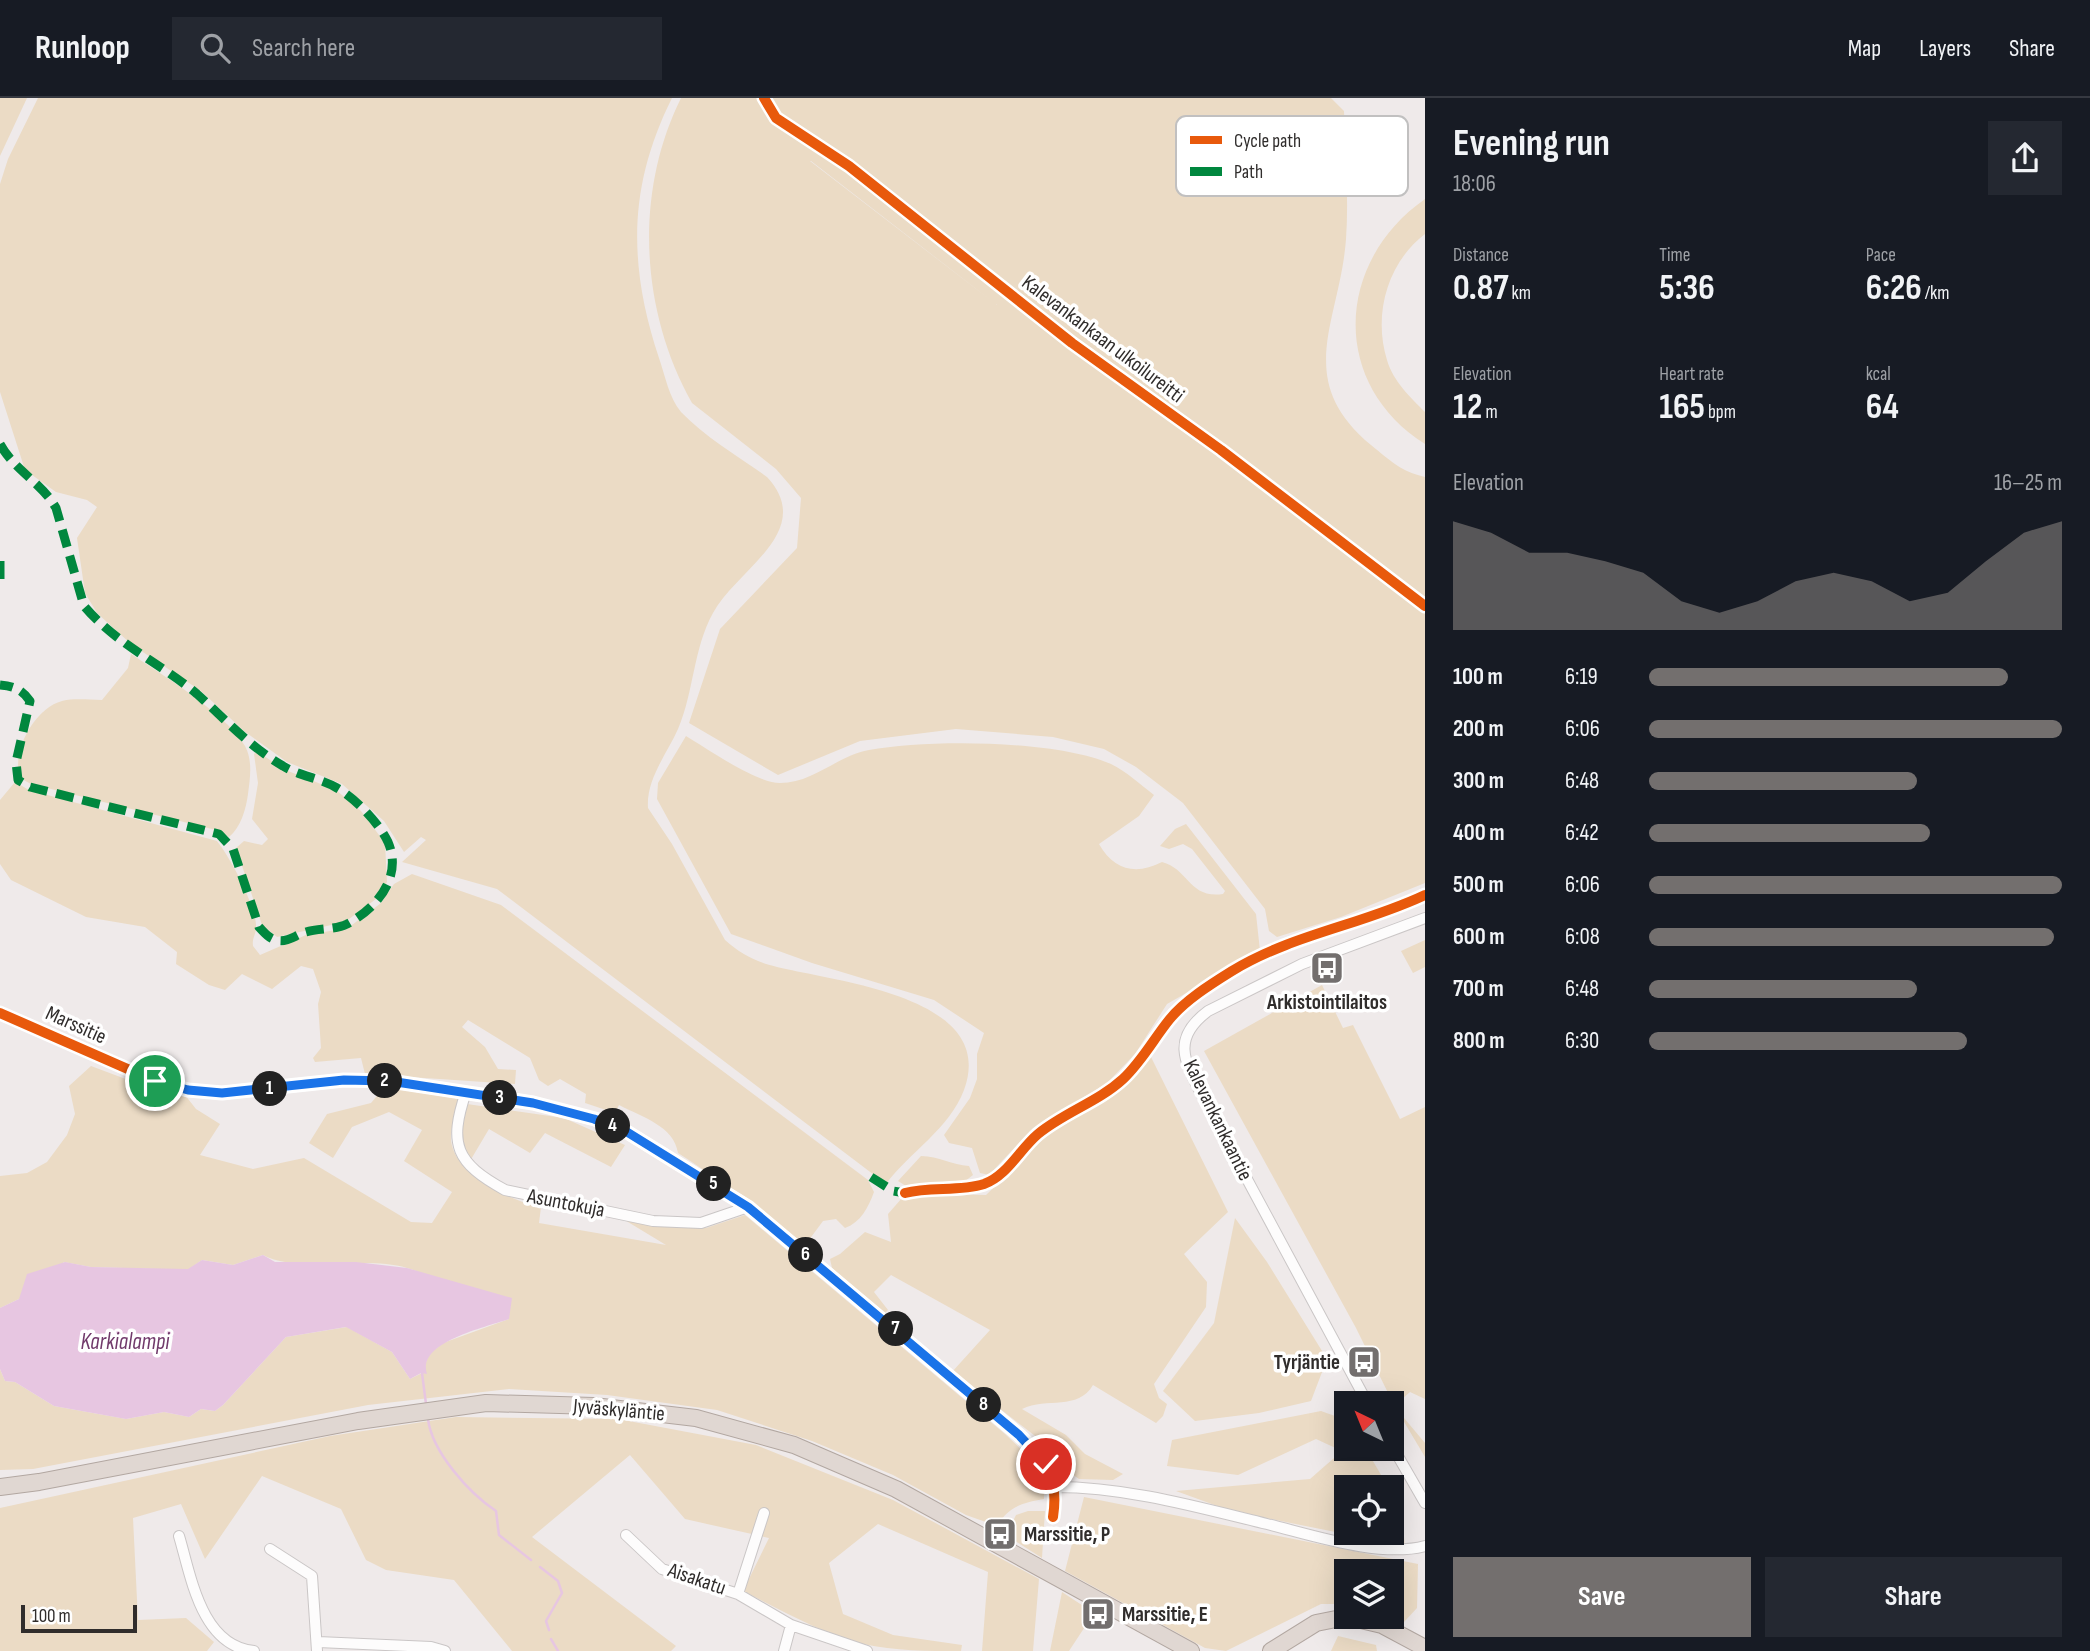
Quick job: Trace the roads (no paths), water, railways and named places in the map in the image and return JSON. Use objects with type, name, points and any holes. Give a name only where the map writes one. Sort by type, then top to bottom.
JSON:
[{"type":"highway","name":"Jyväskyläntie","points":[[0,1487],[421,1410],[486,1403],[594,1406],[696,1418],[794,1445],[896,1489],[1191,1651]]},
{"type":"highway","points":[[1271,1651],[1316,1623],[1334,1620]]},
{"type":"highway","points":[[1391,1629],[1421,1643]]},
{"type":"highway","points":[[1284,1651],[1295,1636]]},
{"type":"street","name":"Kalevankankaantie","points":[[1361,1391],[1188,1069],[1183,1049],[1185,1035],[1196,1020],[1208,1011],[1302,964],[1425,918]]},
{"type":"street","name":"Marssitie","points":[[0,1013],[155,1081],[188,1090],[222,1093],[344,1080],[378,1080],[533,1103],[594,1119],[627,1132],[748,1207],[1019,1435],[1046,1464],[1055,1487]]},
{"type":"street","name":"Asuntokuja","points":[[466,1092],[455,1136],[458,1153],[485,1179],[505,1190],[653,1221],[701,1223],[748,1207]]},
{"type":"street","points":[[1401,1461],[1425,1503]]},
{"type":"street","points":[[1053,1517],[1055,1487],[1089,1487],[1158,1497],[1314,1535],[1385,1548],[1407,1551],[1425,1546]]},
{"type":"street","points":[[738,1594],[764,1513]]},
{"type":"street","points":[[179,1535],[201,1612],[214,1629],[244,1650],[254,1651]]},
{"type":"street","name":"Aisakatu","points":[[626,1535],[662,1569],[738,1594],[791,1625],[867,1651]]},
{"type":"street","points":[[270,1549],[312,1576],[317,1646],[431,1647],[445,1651]]},
{"type":"street","points":[[784,1651],[791,1625]]},
{"type":"water","name":"Karkialampi","points":[[263,1255],[275,1262],[356,1262],[407,1268],[512,1298],[509,1319],[470,1331],[442,1345],[432,1353],[426,1363],[427,1374],[421,1373],[410,1379],[392,1352],[346,1327],[286,1337],[223,1405],[215,1411],[201,1409],[189,1417],[164,1412],[126,1419],[54,1406],[15,1382],[5,1381],[0,1369],[0,1308],[19,1299],[27,1274],[65,1262],[91,1267],[188,1269],[202,1260],[233,1265]]},
{"type":"waterway","points":[[422,1373],[426,1404]]},
{"type":"waterway","points":[[428,1419],[437,1445],[453,1471],[496,1511],[499,1535],[531,1560]]},
{"type":"waterway","points":[[540,1567],[558,1581],[562,1593],[546,1621],[549,1630]]},
{"type":"waterway","points":[[551,1639],[558,1651]]},
{"type":"place","name":"Arkistointilaitos","points":[[1327,968]]},
{"type":"place","name":"Tyrjäntie","points":[[1364,1362]]},
{"type":"place","name":"Marssitie, P","points":[[1000,1534]]},
{"type":"place","name":"Marssitie, E","points":[[1098,1614]]}]
